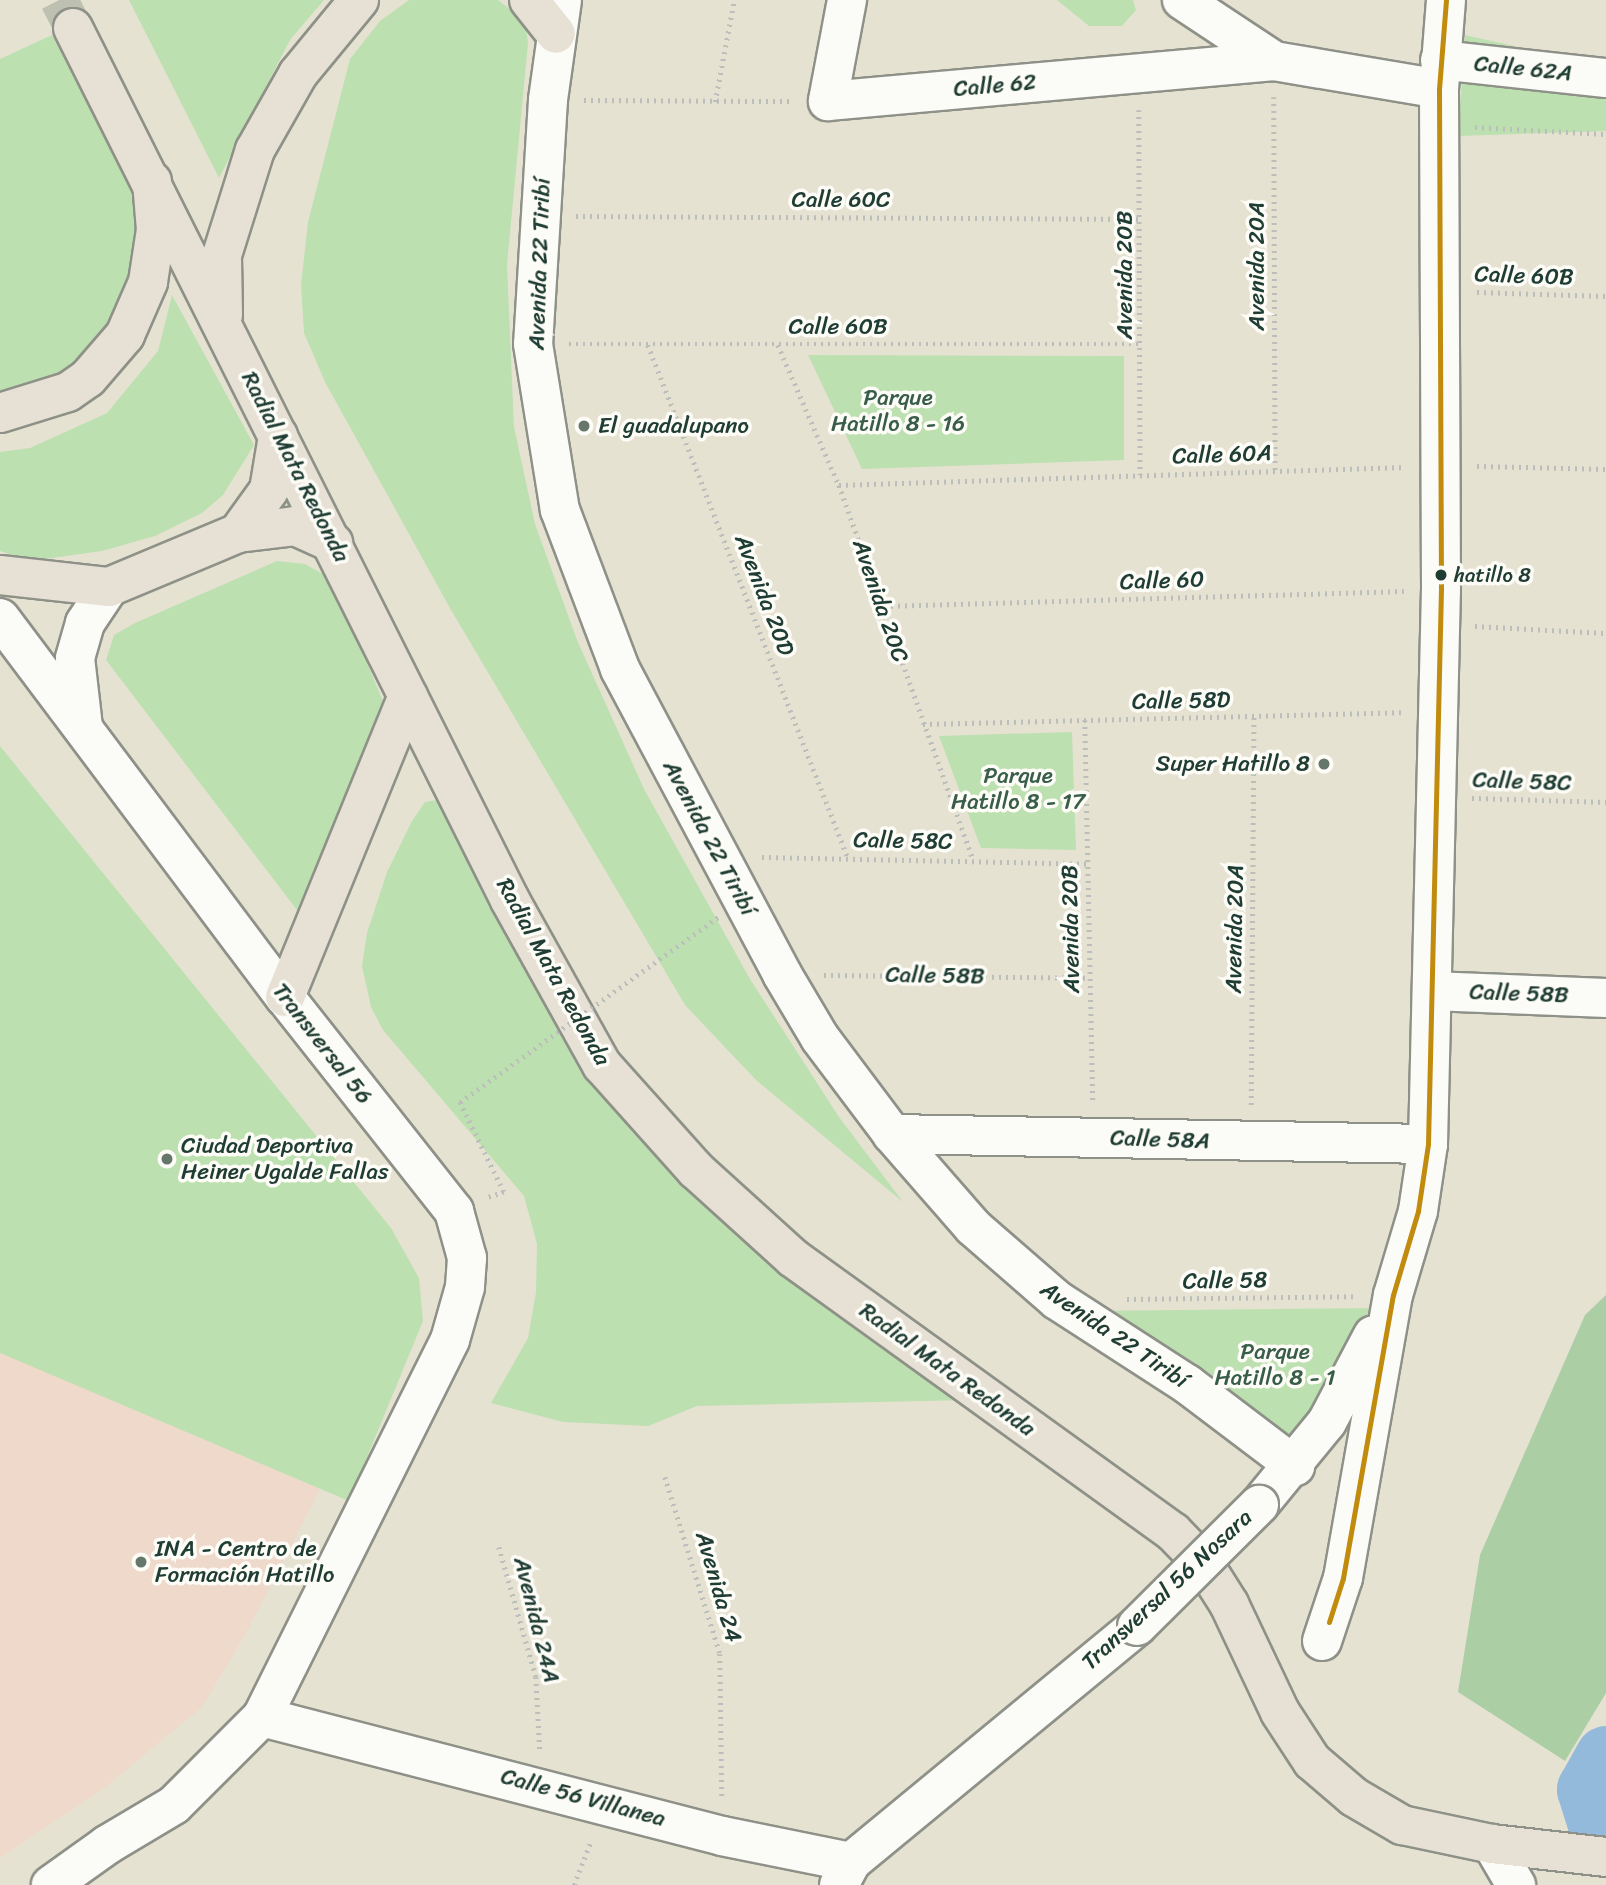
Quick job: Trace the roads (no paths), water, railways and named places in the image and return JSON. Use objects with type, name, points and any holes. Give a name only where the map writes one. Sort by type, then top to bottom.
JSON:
[{"type":"main road","points":[[223,324],[222,255],[255,150],[298,74],[359,0]]},
{"type":"main road","points":[[529,0],[559,17]]},
{"type":"main road","name":"Radial Mata Redonda","points":[[73,28],[510,900],[602,1065],[695,1170],[793,1258],[1173,1532],[1203,1563],[1229,1604],[1280,1712],[1312,1761],[1333,1779],[1402,1825],[1492,1844],[1606,1857]]},
{"type":"main road","points":[[0,413],[68,393],[88,378],[125,335],[148,282],[156,230],[152,181]]},
{"type":"main road","points":[[238,533],[270,490],[278,436]]},
{"type":"main road","points":[[0,575],[109,587],[238,533],[295,526],[333,543]]},
{"type":"main road","points":[[285,997],[408,696]]},
{"type":"street","name":"Calle 62","points":[[847,0],[828,101],[1274,61],[1439,91]]},
{"type":"street","points":[[1182,0],[1274,61]]},
{"type":"street","points":[[1322,1641],[1348,1554],[1393,1295],[1418,1211],[1428,1144],[1439,710],[1439,91],[1446,0]]},
{"type":"street","name":"Avenida 22 Tiribí","points":[[559,17],[548,100],[533,344],[560,510],[620,669],[782,974],[820,1038],[892,1134],[973,1227],[1057,1300],[1186,1384],[1294,1466]]},
{"type":"street","name":"Calle 62A","points":[[1439,91],[1606,78]]},
{"type":"street","points":[[85,736],[75,658],[85,623],[109,587]]},
{"type":"street","name":"Transversal 56","points":[[0,618],[85,736],[285,997],[454,1211],[467,1258],[465,1287],[450,1340],[262,1717],[174,1805],[107,1845],[51,1885]]},
{"type":"street","name":"Calle 58B","points":[[1432,991],[1606,998]]},
{"type":"street","name":"Calle 58A","points":[[892,1134],[1428,1144]]},
{"type":"street","name":"Transversal 56 Nosara","points":[[845,1873],[1137,1626],[1259,1505],[1294,1466],[1333,1410],[1393,1295]]},
{"type":"street","points":[[287,1671],[316,1730]]},
{"type":"street","name":"Calle 56 Villanea","points":[[262,1717],[542,1786],[845,1873]]},
{"type":"street","points":[[1492,1844],[1516,1885]]},
{"type":"waterway","points":[[1606,1757],[1588,1789],[1606,1846]]},
{"type":"tunnel","points":[[59,0],[73,28]]},
{"type":"place","name":"El guadalupano","points":[[584,426]]},
{"type":"place","name":"hatillo 8","points":[[1441,575]]},
{"type":"place","name":"Super Hatillo 8","points":[[1324,764]]},
{"type":"place","name":"Ciudad Deportiva Heiner Ugalde Fallas","points":[[167,1159]]},
{"type":"place","name":"INA - Centro de Formación Hatillo","points":[[141,1562]]},
{"type":"park label","name":"Parque Hatillo 8 - 16","points":[[898,411]]},
{"type":"park label","name":"Parque Hatillo 8 - 17","points":[[1018,789]]},
{"type":"park label","name":"Parque Hatillo 8 - 1","points":[[1275,1365]]}]
